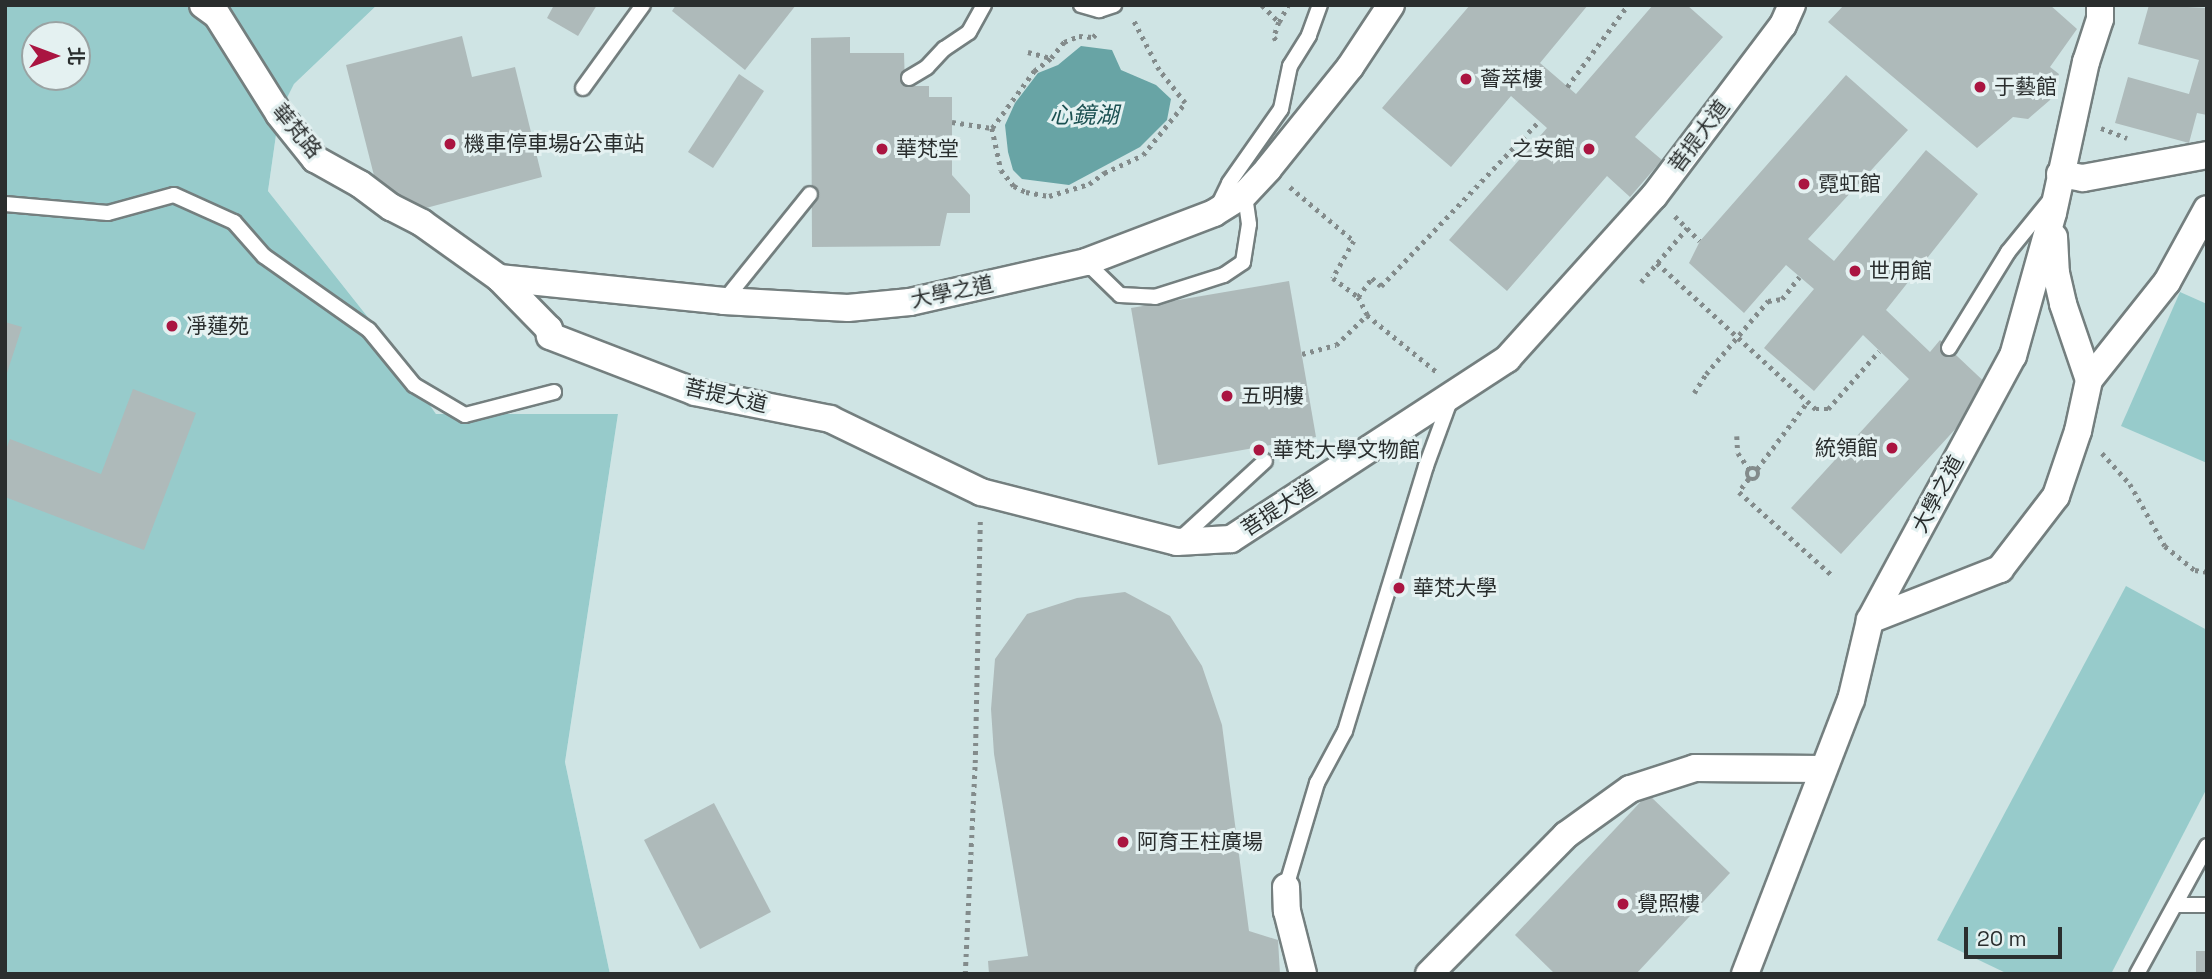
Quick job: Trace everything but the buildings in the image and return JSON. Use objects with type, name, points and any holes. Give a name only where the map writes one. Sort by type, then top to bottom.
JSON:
[{"type":"street","name":"華梵路","points":[[203,5],[217,15],[279,114],[315,159],[360,184],[391,207],[422,223]]},
{"type":"street","name":"大學之道","points":[[422,223],[499,278],[724,302],[848,309],[910,302],[1086,262],[1214,213],[1245,194],[1350,67],[1391,5]]},
{"type":"street","name":"菩提大道","points":[[499,278],[549,329],[550,336],[695,392],[830,419],[981,492],[1177,542],[1231,539],[1507,359],[1654,196],[1783,25],[1792,5]]},
{"type":"street","name":"大學之道","points":[[1745,974],[1851,700],[1870,620],[2013,356],[2102,10]]},
{"type":"street","points":[[2089,380],[2063,304],[2056,273],[2056,194],[2083,178],[2207,155]]},
{"type":"street","points":[[1870,620],[2000,569],[2056,496],[2078,431],[2089,380],[2167,282],[2207,209]]},
{"type":"street","points":[[1429,974],[1566,835],[1630,789],[1695,768],[1824,769]]},
{"type":"street","points":[[1286,887],[1287,911],[1303,974]]},
{"type":"lane","points":[[583,88],[643,5]]},
{"type":"lane","points":[[909,78],[927,67],[944,49],[969,32],[984,5]]},
{"type":"lane","points":[[1081,5],[1100,10],[1114,5]]},
{"type":"lane","points":[[1214,213],[1229,183],[1281,109],[1290,66],[1309,35],[1320,5]]},
{"type":"lane","points":[[724,302],[810,194]]},
{"type":"lane","points":[[1086,262],[1120,295],[1155,298],[1224,275],[1243,262],[1249,224],[1245,194]]},
{"type":"lane","points":[[1949,348],[2008,252],[2056,194]]},
{"type":"lane","points":[[5,204],[108,213],[174,195],[234,222],[264,256],[369,330],[414,385],[465,415],[554,392]]},
{"type":"lane","points":[[1286,887],[1317,783],[1345,731],[1426,466],[1452,396]]},
{"type":"lane","points":[[1177,542],[1265,461]]},
{"type":"lane","points":[[2137,974],[2207,846]]},
{"type":"lane","points":[[2177,905],[2207,905]]},
{"type":"path","points":[[1279,22],[1288,5]]},
{"type":"path","points":[[1567,87],[1628,5]]},
{"type":"path","points":[[1101,26],[1093,37],[1079,36],[1065,42],[1051,58],[1034,71],[992,128],[1001,170],[1014,186],[1026,192],[1049,196],[1089,184],[1104,173],[1143,155],[1185,103],[1159,70],[1131,16]]},
{"type":"path","points":[[1028,52],[1051,58]]},
{"type":"path","points":[[1357,298],[1372,278],[1381,286],[1539,121]]},
{"type":"path","points":[[952,122],[992,128]]},
{"type":"path","points":[[1268,169],[1354,241],[1333,278],[1357,298],[1367,315],[1436,371],[1452,396]]},
{"type":"path","points":[[1641,282],[1687,228]]},
{"type":"path","points":[[1657,263],[1816,409],[1828,409],[1879,351]]},
{"type":"path","points":[[1694,393],[1768,301],[1782,299],[1799,276]]},
{"type":"path","points":[[1302,354],[1336,345],[1367,315]]},
{"type":"path","points":[[1749,479],[1758,478],[1757,470],[1808,401]]},
{"type":"path","points":[[2078,431],[2130,484],[2165,546],[2195,570],[2207,572]]},
{"type":"path","points":[[1737,436],[1738,453],[1749,470],[1749,479],[1739,492],[1834,577]]},
{"type":"path","points":[[1749,470],[1757,470]]},
{"type":"path","points":[[965,974],[975,763],[981,492]]},
{"type":"shaded area","points":[[5,5],[377,5],[294,84],[279,114],[268,191],[378,330],[436,414],[618,414],[565,762],[610,974],[5,974]]},
{"type":"shaded area","name":"華梵大學","points":[[377,5],[2207,5],[2207,974],[610,974],[565,762],[618,414],[436,414],[378,330],[268,191],[279,114],[294,84]]},
{"type":"shaded area","points":[[2180,292],[2207,304],[2207,463],[2121,426]]},
{"type":"shaded area","points":[[2126,586],[2207,630],[2207,788],[2111,974],[2008,974],[1937,940]]},
{"type":"water","name":"心鏡湖","points":[[1081,46],[1112,50],[1121,70],[1156,85],[1171,99],[1167,120],[1140,147],[1069,185],[1022,179],[1013,170],[1005,125],[1015,103],[1038,73],[1058,65]]},
{"type":"place","name":"薈萃樓","points":[[1466,79]]},
{"type":"place","name":"于藝館","points":[[1980,87]]},
{"type":"place","name":"機車停車場&公車站","points":[[450,144]]},
{"type":"place","name":"華梵堂","points":[[882,149]]},
{"type":"place","name":"之安館","points":[[1589,149]]},
{"type":"place","name":"霓虹館","points":[[1804,184]]},
{"type":"place","name":"世用館","points":[[1855,271]]},
{"type":"place","name":"凈蓮苑","points":[[172,326]]},
{"type":"place","name":"五明樓","points":[[1227,396]]},
{"type":"place","name":"統領館","points":[[1892,448]]},
{"type":"place","name":"華梵大學文物館","points":[[1259,450]]},
{"type":"place","name":"華梵大學","points":[[1399,588]]},
{"type":"place","name":"阿育王柱廣場","points":[[1123,842]]},
{"type":"place","name":"覺照樓","points":[[1623,904]]}]
